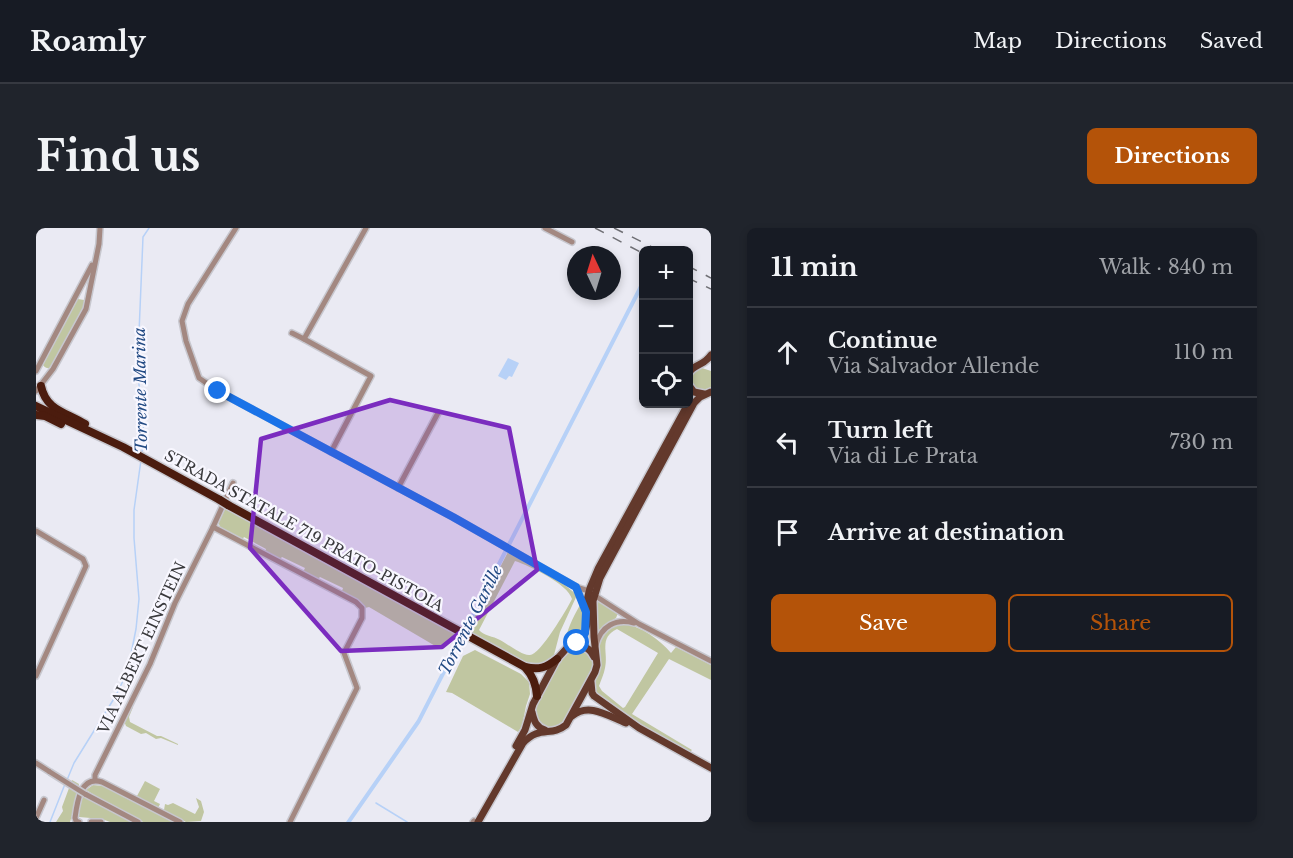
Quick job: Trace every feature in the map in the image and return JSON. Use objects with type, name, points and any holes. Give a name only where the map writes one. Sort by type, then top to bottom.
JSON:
[{"type":"highway","points":[[38,388],[48,403],[122,447]]},
{"type":"highway","name":"STRADA STATALE 719 PRATO-PISTOIA","points":[[37,410],[122,447],[525,667]]},
{"type":"highway","points":[[525,667],[543,668],[557,659]]},
{"type":"highway","points":[[525,667],[536,684],[537,696]]},
{"type":"main road","points":[[693,369],[696,366],[707,365],[711,356]]},
{"type":"main road","points":[[693,389],[698,394],[709,393]]},
{"type":"main road","points":[[475,822],[523,743],[534,733],[561,729],[566,725],[591,682],[596,660],[591,593],[691,408],[697,400],[709,393]]},
{"type":"main road","points":[[475,822],[525,730],[533,704],[557,659],[566,649],[580,641],[585,633],[586,612],[591,593],[607,552],[685,408]]},
{"type":"main road","points":[[571,647],[589,649],[596,660]]},
{"type":"main road","points":[[591,682],[594,696],[639,728],[711,768]]},
{"type":"main road","points":[[571,718],[580,711],[589,710],[639,728]]},
{"type":"main road","points":[[532,712],[537,725],[548,732]]},
{"type":"street","points":[[38,388],[53,369],[86,309],[100,228]]},
{"type":"street","points":[[100,238],[105,228]]},
{"type":"street","points":[[236,228],[188,304],[182,321],[199,378],[218,391],[576,587],[591,593],[639,624],[711,662]]},
{"type":"street","points":[[304,339],[366,228]]},
{"type":"street","points":[[545,228],[572,242]]},
{"type":"street","points":[[36,371],[96,255]]},
{"type":"street","points":[[74,299],[80,297],[87,302]]},
{"type":"street","points":[[292,333],[371,376],[331,452]]},
{"type":"street","points":[[40,360],[43,368],[53,369]]},
{"type":"street","points":[[398,488],[438,413]]},
{"type":"street","name":"VIA ALBERT EINSTEIN","points":[[77,822],[75,814],[80,794],[87,783],[95,780],[95,775],[150,664],[175,603],[233,483]]},
{"type":"street","points":[[213,527],[356,602],[362,608],[362,618],[344,653],[357,688],[290,822]]},
{"type":"street","points":[[36,531],[83,559],[86,566],[36,676]]},
{"type":"street","points":[[576,587],[586,612]]},
{"type":"street","points":[[594,649],[598,637],[618,618],[619,611]]},
{"type":"street","points":[[613,623],[624,621],[639,624]]},
{"type":"street","points":[[36,763],[85,794],[138,822]]},
{"type":"street","points":[[95,780],[180,822]]},
{"type":"street","points":[[36,818],[44,800]]},
{"type":"street","points":[[91,822],[101,822]]},
{"type":"highlighted area","points":[[390,400],[509,428],[537,570],[442,647],[341,651],[250,548],[261,439]]},
{"type":"green space","points":[[78,299],[84,300],[85,306],[53,366],[46,368],[42,363]]},
{"type":"green space","points":[[702,368],[711,371],[711,387],[699,389],[695,387],[693,375]]},
{"type":"green space","points":[[225,507],[457,634],[448,643],[437,647],[369,607],[365,608],[361,602],[342,591],[343,588],[303,572],[305,568],[265,552],[266,549],[244,537],[242,540],[227,533],[219,525]]},
{"type":"green space","points":[[508,552],[555,577],[577,595],[549,663],[531,666],[466,633]],"holes":[[[515,561],[539,571],[564,587],[572,599],[546,640],[530,655],[519,652],[479,630]]]},
{"type":"green space","points":[[596,600],[618,613],[616,618],[597,632]]},
{"type":"green space","points":[[580,605],[584,620],[582,635],[573,643],[564,646],[566,635]]},
{"type":"green space","points":[[623,623],[637,627],[656,638],[671,653],[676,647],[711,665],[711,680],[669,659],[632,714],[692,750],[689,753],[625,718],[597,697],[592,685],[599,669],[601,638],[612,626]],"holes":[[[617,629],[658,653],[625,707],[623,708],[602,691],[599,686],[606,662],[605,646],[611,633]]]},
{"type":"green space","points":[[574,648],[589,654],[593,661],[593,670],[564,723],[553,728],[544,726],[537,721],[535,709],[564,654]]},
{"type":"green space","points":[[475,650],[521,674],[529,682],[530,694],[522,726],[518,732],[452,693],[446,692],[463,656]]},
{"type":"green space","points":[[133,707],[129,717],[130,722],[178,745],[161,738],[156,739],[146,733],[141,734],[126,726],[124,721]]},
{"type":"green space","points":[[72,780],[79,784],[70,822],[56,822],[63,811],[62,807]]},
{"type":"green space","points":[[145,781],[160,789],[154,801],[160,804],[158,808],[137,796]]},
{"type":"green space","points":[[93,785],[103,786],[174,822],[143,822],[86,790]]},
{"type":"green space","points":[[83,795],[133,822],[110,822],[79,817]]},
{"type":"green space","points":[[196,798],[201,801],[204,812],[201,821],[186,822],[164,810],[165,804],[173,803],[195,814],[199,807]]},
{"type":"water","name":"Torrente Garille","points":[[639,286],[639,295],[420,723],[351,822],[346,822],[417,720]]},
{"type":"water","points":[[508,358],[519,363],[512,377],[509,376],[506,380],[498,376]]},
{"type":"waterway","name":"Torrente Marina","points":[[142,453],[144,412],[139,385],[138,357],[143,237],[149,228]]},
{"type":"waterway","name":"Torrente Marina","points":[[67,780],[74,763],[115,697],[125,677],[130,659],[139,599],[134,510],[141,460]]},
{"type":"waterway","name":"Torrente Marina","points":[[50,822],[65,784]]},
{"type":"waterway","points":[[376,803],[407,822]]},
{"type":"railway","points":[[595,228],[639,251]]},
{"type":"railway","points":[[614,228],[650,246]]},
{"type":"railway","points":[[693,269],[711,278]]},
{"type":"railway","points":[[693,280],[711,289]]},
{"type":"route","points":[[218,391],[453,517],[576,587],[586,612],[585,633],[577,643]]}]
